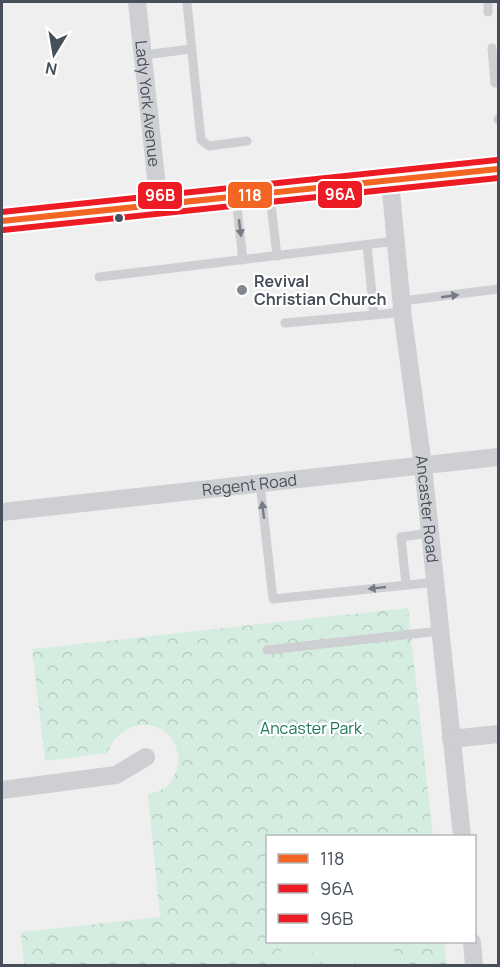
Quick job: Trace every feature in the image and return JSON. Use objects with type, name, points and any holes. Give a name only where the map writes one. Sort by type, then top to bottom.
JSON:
[{"type":"main road","points":[[2,220],[498,169]]},
{"type":"street","name":"Lady York Avenue","points":[[137,2],[159,205]]},
{"type":"street","name":"Ancaster Road","points":[[390,181],[402,307],[436,582],[462,835]]},
{"type":"street","name":"Regent Road","points":[[2,512],[498,458]]},
{"type":"street","points":[[451,739],[498,734]]},
{"type":"street","points":[[2,790],[116,775],[146,758]]},
{"type":"street","points":[[472,943],[474,966]]},
{"type":"lane","points":[[488,2],[488,12]]},
{"type":"lane","points":[[187,3],[201,140],[209,146],[248,141]]},
{"type":"lane","points":[[492,48],[495,83]]},
{"type":"lane","points":[[144,55],[191,49]]},
{"type":"lane","points":[[270,193],[277,256]]},
{"type":"lane","points":[[236,197],[243,260]]},
{"type":"lane","points":[[99,277],[396,241]]},
{"type":"lane","points":[[367,245],[374,315]]},
{"type":"lane","points":[[285,323],[374,315],[402,307],[498,289]]},
{"type":"lane","points":[[260,483],[273,600],[436,582]]},
{"type":"lane","points":[[406,585],[401,537],[430,533]]},
{"type":"lane","points":[[267,650],[440,631]]},
{"type":"green space","name":"Ancaster Park","points":[[408,608],[433,835],[266,835],[266,943],[444,943],[447,965],[24,965],[21,932],[160,917],[148,794],[170,783],[178,763],[173,740],[165,732],[144,725],[132,727],[120,734],[107,753],[45,761],[32,649]]},
{"type":"green space","points":[[352,943],[354,965],[323,965],[321,947]]},
{"type":"green space","points":[[362,943],[393,943],[396,965],[364,965]]},
{"type":"green space","points":[[311,948],[313,965],[282,965],[280,951]]},
{"type":"transit line","name":"96B","points":[[2,212],[497,160]]},
{"type":"transit line","name":"118","points":[[2,221],[498,169]]},
{"type":"transit line","name":"96A","points":[[3,230],[498,178]]},
{"type":"place","name":"Revival Christian Church","points":[[242,290]]}]
